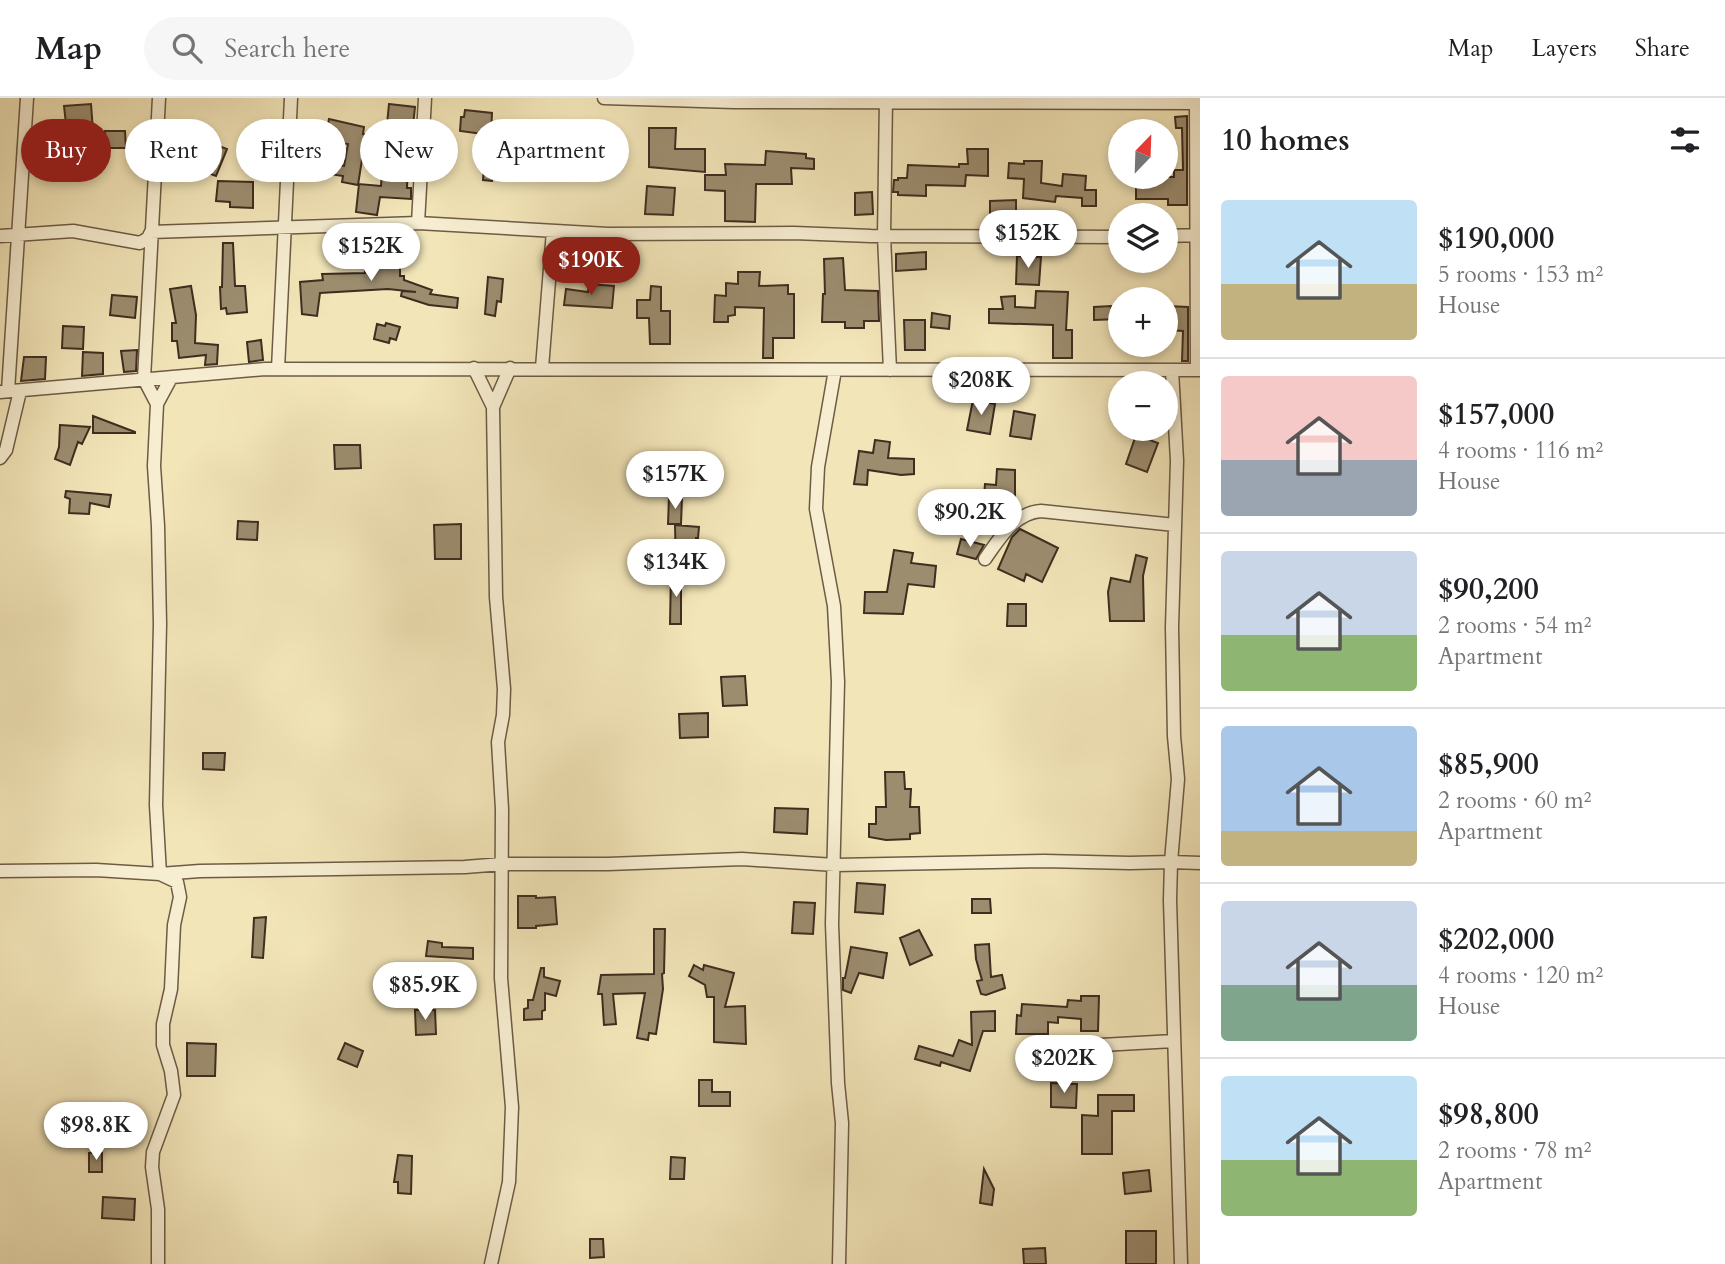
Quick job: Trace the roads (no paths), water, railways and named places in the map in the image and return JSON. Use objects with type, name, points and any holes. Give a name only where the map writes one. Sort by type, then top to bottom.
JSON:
[{"type":"street","points":[[0,458],[6,450],[27,98]]},
{"type":"street","points":[[157,404],[144,379],[159,98]]},
{"type":"street","points":[[278,369],[291,98]]},
{"type":"street","points":[[418,223],[425,98]]},
{"type":"street","points":[[9,391],[278,369],[1198,370],[1198,103],[1021,100],[712,102],[604,98]]},
{"type":"street","points":[[886,100],[884,236],[890,370]]},
{"type":"street","points":[[151,232],[418,223],[608,234],[1108,237]]},
{"type":"street","points":[[0,236],[74,231],[140,243],[148,238],[151,232]]},
{"type":"street","points":[[542,368],[553,231]]},
{"type":"street","points":[[1178,236],[1198,235]]},
{"type":"street","points":[[474,368],[493,407]]},
{"type":"street","points":[[491,1264],[509,1182],[512,1107],[501,978],[502,809],[498,742],[504,689],[496,597],[493,407],[510,368]]},
{"type":"street","points":[[835,370],[818,467],[816,509],[834,606],[837,644],[833,937],[842,1123],[839,1264]]},
{"type":"street","points":[[1171,370],[1177,461],[1172,627],[1174,736],[1178,779],[1170,900],[1181,1264]]},
{"type":"street","points":[[160,874],[156,805],[160,624],[154,466],[157,404],[171,378]]},
{"type":"street","points":[[985,559],[1009,527],[1031,512],[1175,525]]},
{"type":"street","points":[[0,871],[96,870],[160,874],[465,867],[502,863],[608,864],[742,859],[835,865],[1044,861],[1200,863]]},
{"type":"street","points":[[158,1264],[158,1209],[152,1167],[153,1152],[174,1096],[172,1071],[163,1045],[163,1024],[171,989],[174,925],[180,897],[177,882],[160,874]]},
{"type":"street","points":[[1028,1049],[1174,1041]]}]
